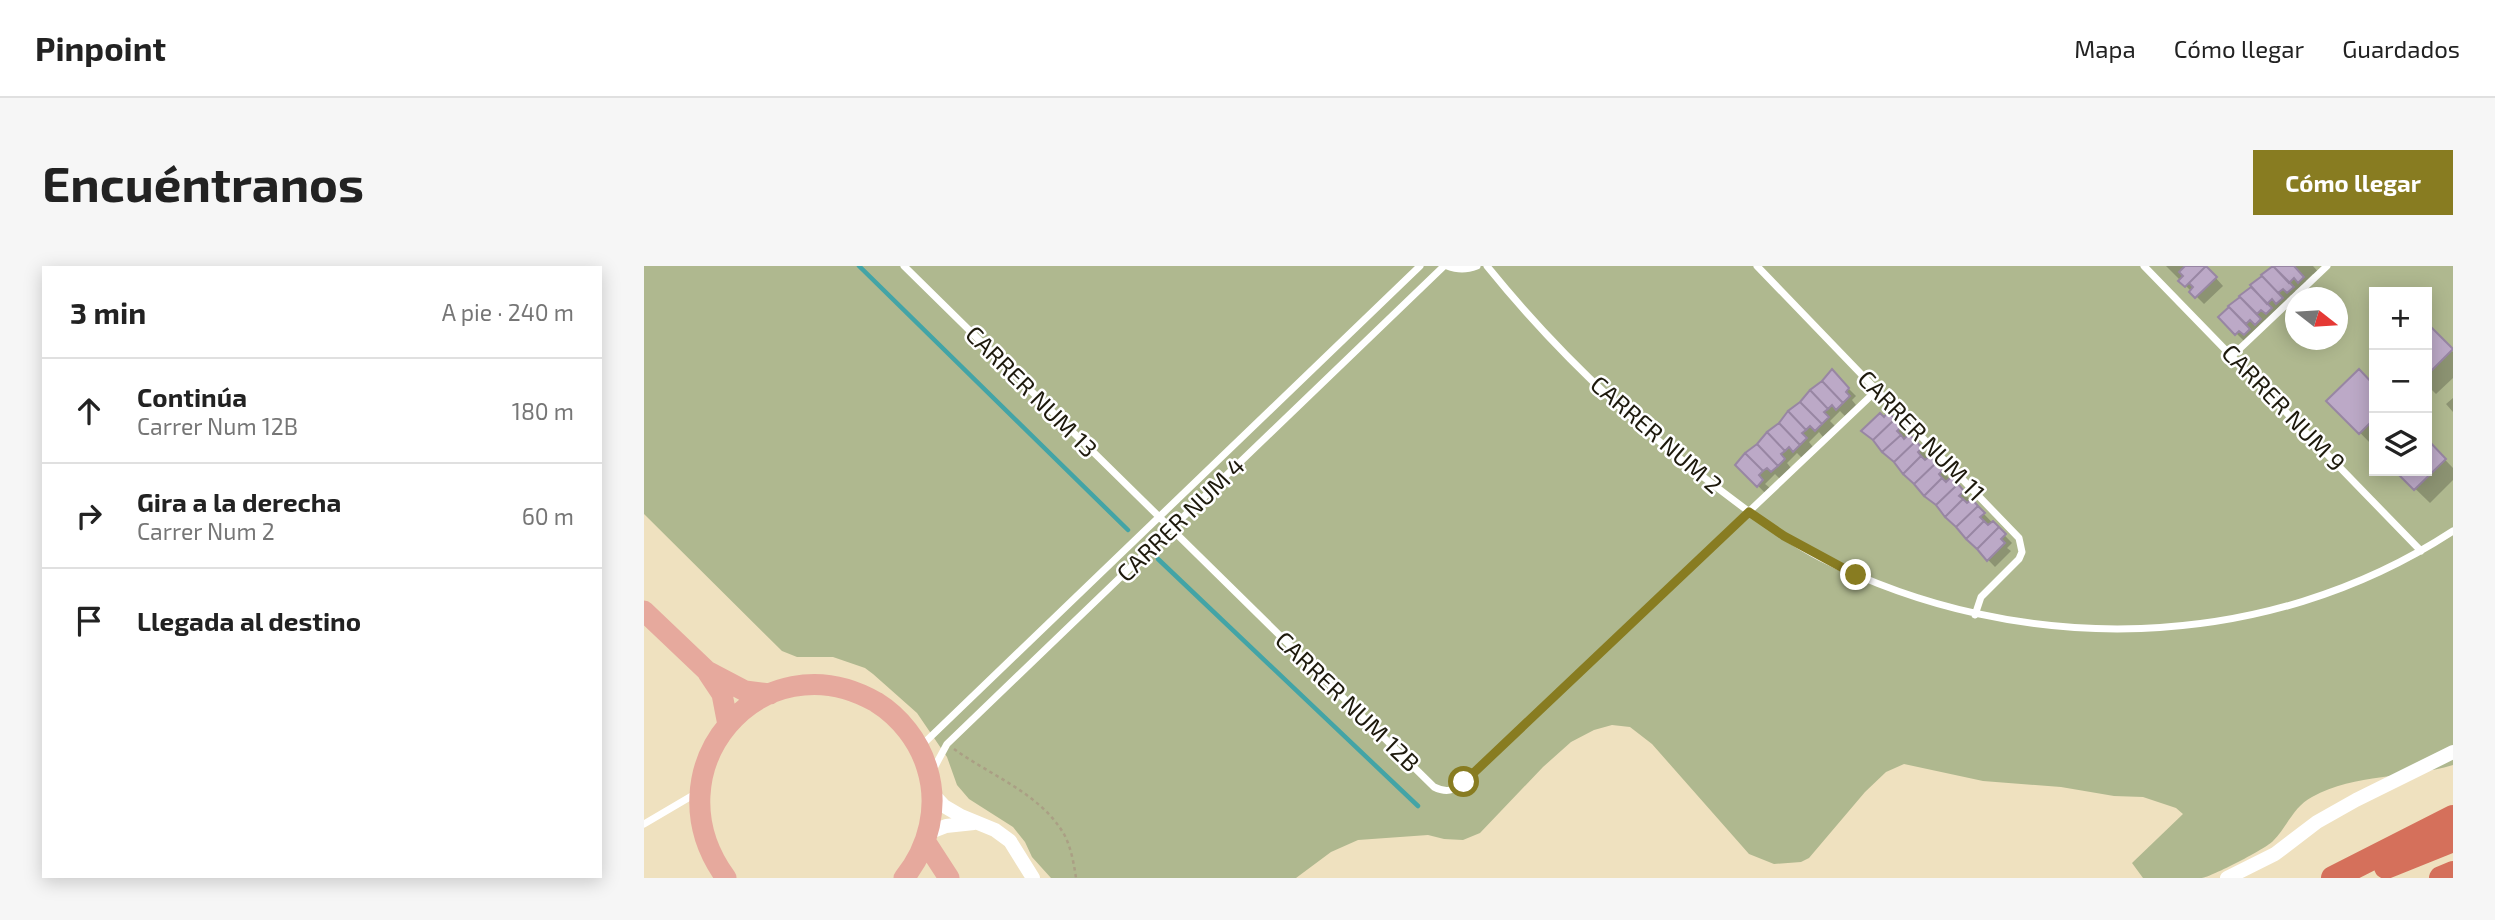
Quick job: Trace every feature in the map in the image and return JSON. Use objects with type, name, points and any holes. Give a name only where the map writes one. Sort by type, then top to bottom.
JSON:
[{"type":"highway","points":[[2333,878],[2453,817]]},
{"type":"highway","points":[[2359,878],[2453,840]]},
{"type":"highway","points":[[2441,878],[2453,873]]},
{"type":"main road","points":[[644,611],[707,671],[722,694],[728,725]]},
{"type":"main road","points":[[707,671],[745,691],[770,694]]},
{"type":"main road","points":[[726,878],[715,864],[701,829],[699,792],[708,756],[728,725],[747,707],[770,694],[813,685],[855,692],[881,705],[892,714],[919,748],[931,787],[932,808],[926,837],[917,860],[904,878]]},
{"type":"main road","points":[[926,837],[949,878]]},
{"type":"street","points":[[2227,878],[2275,854],[2336,811],[2453,752]]},
{"type":"street","points":[[931,787],[944,806],[995,830],[1010,841],[1033,878]]},
{"type":"street","points":[[926,837],[946,826],[979,823]]},
{"type":"lane","name":"CARRER NUM 13","points":[[904,266],[1158,517]]},
{"type":"lane","name":"CARRER NUM 4","points":[[919,748],[1420,266]]},
{"type":"lane","name":"CARRER NUM 4","points":[[931,787],[936,761],[947,744],[1445,266]]},
{"type":"lane","points":[[1445,266],[1456,270],[1477,266]]},
{"type":"lane","name":"CARRER NUM 2","points":[[1488,266],[1535,322],[1619,407],[1749,512],[1784,536],[1856,575],[1926,601],[1975,615],[2074,628],[2119,629],[2205,623],[2279,610],[2368,578],[2453,531]]},
{"type":"lane","name":"CARRER NUM 11","points":[[1757,266],[2019,538],[2022,552],[2020,559],[1982,597],[1975,615]]},
{"type":"lane","name":"CARRER NUM 9","points":[[2144,266],[2421,551]]},
{"type":"lane","points":[[2232,356],[2327,266]]},
{"type":"lane","name":"CARRER NUM 12B","points":[[1158,517],[1434,787],[1443,791],[1455,789],[1877,390]]},
{"type":"lane","points":[[644,824],[699,792]]},
{"type":"path","points":[[947,744],[1016,788],[1050,816],[1065,836],[1076,878]]},
{"type":"green space","points":[[644,266],[2453,266],[2453,765],[2364,780],[2329,789],[2300,806],[2269,845],[2202,878],[2143,878],[2132,863],[2183,814],[2176,808],[2143,797],[1983,781],[1904,764],[1886,772],[1865,792],[1809,858],[1801,862],[1774,864],[1749,854],[1652,744],[1630,727],[1612,725],[1594,730],[1571,742],[1543,767],[1480,833],[1463,840],[1428,835],[1358,840],[1331,852],[1296,878],[1051,878],[1032,857],[1025,842],[1013,827],[969,799],[957,785],[947,757],[917,713],[873,674],[865,668],[833,657],[797,657],[782,651],[644,514]]},
{"type":"building","points":[[2185,266],[2206,266],[2185,287],[2178,281],[2183,276],[2179,272]]},
{"type":"building","points":[[2206,266],[2217,277],[2195,298],[2189,292],[2193,287],[2189,283]]},
{"type":"building","points":[[2273,266],[2294,266],[2304,277],[2298,283],[2294,278],[2289,283]]},
{"type":"building","points":[[2273,266],[2294,287],[2285,287],[2285,291],[2283,289],[2278,293],[2261,275]]},
{"type":"building","points":[[2262,276],[2283,298],[2276,304],[2272,299],[2267,304],[2250,285]]},
{"type":"building","points":[[2251,287],[2272,308],[2266,314],[2261,310],[2257,314],[2239,296]]},
{"type":"building","points":[[2240,297],[2261,319],[2255,325],[2250,320],[2246,324],[2228,306]]},
{"type":"building","points":[[2229,307],[2250,329],[2244,335],[2239,331],[2235,335],[2218,317]]},
{"type":"building","points":[[2432,328],[2453,349],[2432,370]]},
{"type":"building","points":[[1832,369],[1849,388],[1846,392],[1850,396],[1843,403],[1822,381]]},
{"type":"building","points":[[2359,369],[2369,380],[2369,424],[2359,434],[2326,401]]},
{"type":"building","points":[[1822,381],[1843,403],[1836,410],[1832,405],[1828,409],[1810,390]]},
{"type":"building","points":[[1810,390],[1828,409],[1824,412],[1829,417],[1822,424],[1800,402]]},
{"type":"building","points":[[1800,402],[1822,424],[1815,431],[1810,426],[1806,430],[1788,411]]},
{"type":"building","points":[[1788,411],[1806,430],[1802,433],[1807,438],[1800,445],[1779,423]]},
{"type":"building","points":[[1888,412],[1895,419],[1873,440],[1861,431],[1880,413],[1884,417]]},
{"type":"building","points":[[1895,419],[1902,426],[1897,431],[1901,435],[1882,452],[1873,440]]},
{"type":"building","points":[[1779,423],[1800,445],[1793,452],[1789,447],[1785,451],[1767,432]]},
{"type":"building","points":[[1767,432],[1785,451],[1781,454],[1785,459],[1778,466],[1757,444]]},
{"type":"building","points":[[1909,434],[1916,441],[1894,462],[1882,452],[1901,435],[1904,439]]},
{"type":"building","points":[[1916,441],[1922,448],[1918,452],[1921,456],[1903,474],[1894,462]]},
{"type":"building","points":[[1757,444],[1778,466],[1771,472],[1767,468],[1763,471],[1745,453]]},
{"type":"building","points":[[2432,444],[2446,459],[2432,473]]},
{"type":"building","points":[[1745,453],[1763,471],[1759,475],[1763,480],[1757,487],[1735,465]]},
{"type":"building","points":[[1921,456],[1925,460],[1930,456],[1936,463],[1914,484],[1903,474]]},
{"type":"building","points":[[1936,463],[1943,470],[1939,474],[1942,478],[1924,496],[1914,484]]},
{"type":"building","points":[[2400,476],[2428,476],[2414,490]]},
{"type":"building","points":[[1951,477],[1958,484],[1936,505],[1924,496],[1942,478],[1946,482]]},
{"type":"building","points":[[1958,484],[1964,491],[1959,496],[1963,499],[1945,517],[1936,505]]},
{"type":"building","points":[[1963,499],[1967,503],[1972,499],[1978,506],[1956,527],[1945,517]]},
{"type":"building","points":[[1978,506],[1985,513],[1980,517],[1984,521],[1966,539],[1956,527]]},
{"type":"building","points":[[1984,521],[1988,525],[1993,521],[1999,527],[1977,549],[1966,539]]},
{"type":"building","points":[[1999,527],[2006,534],[2001,539],[2005,543],[1987,561],[1977,549]]},
{"type":"waterway","points":[[859,266],[1128,530]]},
{"type":"waterway","points":[[1158,559],[1418,806]]},
{"type":"route","points":[[1464,782],[1749,512],[1784,536],[1856,575]]}]
